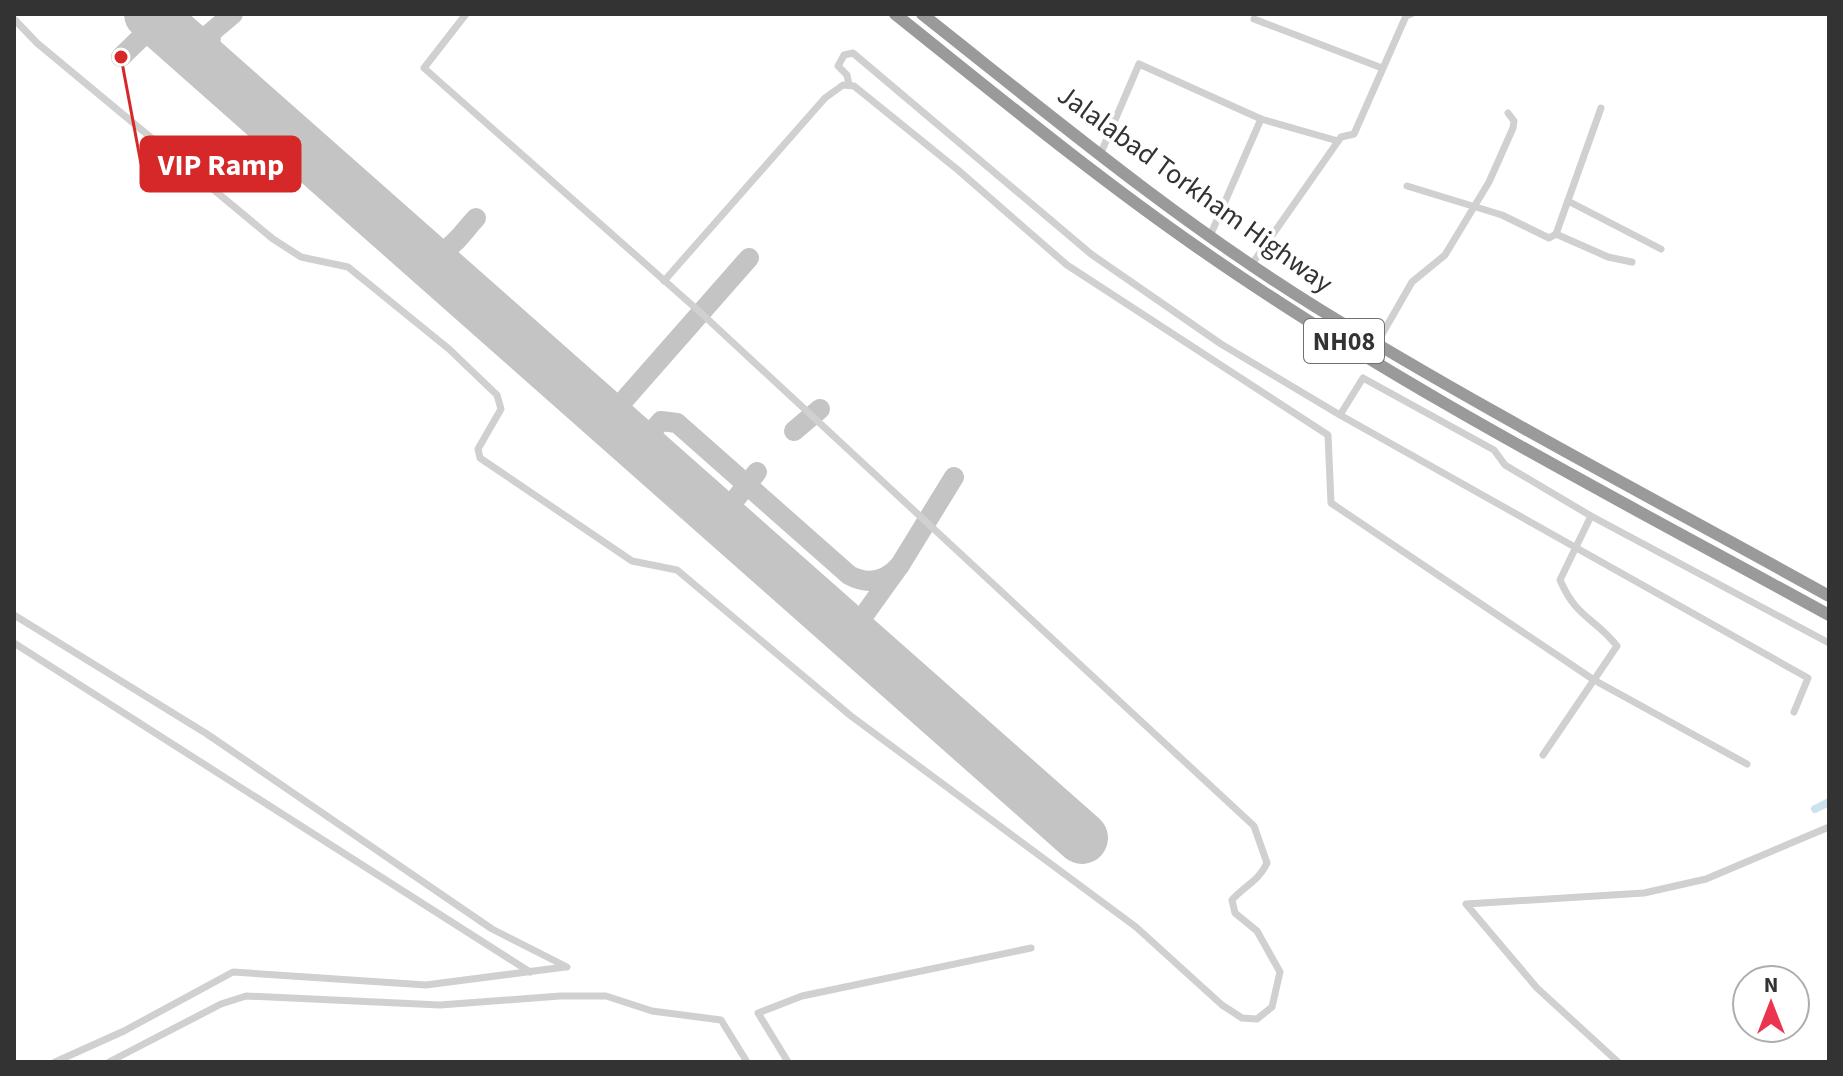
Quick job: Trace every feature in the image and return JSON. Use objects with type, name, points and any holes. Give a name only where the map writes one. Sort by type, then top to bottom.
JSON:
[{"type":"highway","name":"NH08","points":[[895,14],[1111,184],[1197,247],[1310,321],[1504,435],[1829,615]]},
{"type":"highway","name":"Jalalabad Torkham Highway","points":[[922,14],[1100,155],[1252,264],[1377,343],[1513,422],[1829,596]]},
{"type":"street","points":[[14,19],[37,43],[254,226],[301,257],[348,267],[449,349],[497,395],[501,409],[478,449],[480,458],[632,561],[677,570],[851,716],[1136,927],[1222,1005],[1242,1018],[1257,1019],[1272,1007],[1280,972],[1257,931],[1235,913],[1232,900],[1244,887],[1261,877],[1267,863],[1254,826],[664,281],[424,68],[466,14]]},
{"type":"street","points":[[1252,264],[1341,137],[1354,134],[1406,16],[1411,14]]},
{"type":"street","points":[[1254,19],[1382,68]]},
{"type":"street","points":[[849,85],[847,75],[838,66],[844,55],[853,53],[1091,254],[1221,344],[1340,415],[1808,678],[1794,712]]},
{"type":"street","points":[[1100,155],[1139,64],[1261,119],[1338,141]]},
{"type":"street","points":[[664,281],[825,98],[843,85],[849,85],[878,104],[1067,265],[1328,435],[1331,503],[1594,680],[1747,764]]},
{"type":"street","points":[[1407,186],[1528,226],[1549,238],[1556,234],[1601,108]]},
{"type":"street","points":[[1377,343],[1412,282],[1445,255],[1474,207],[1513,128],[1514,121],[1508,113]]},
{"type":"street","points":[[1210,236],[1261,119]]},
{"type":"street","points":[[1568,201],[1661,249]]},
{"type":"street","points":[[1556,234],[1608,257],[1632,262]]},
{"type":"street","points":[[1340,415],[1363,378],[1494,450],[1505,465],[1591,516],[1829,643]]},
{"type":"street","points":[[1543,755],[1617,646],[1605,631],[1578,613],[1560,580],[1591,516]]},
{"type":"street","points":[[14,615],[207,734],[492,929],[567,967],[426,985],[233,972],[124,1031],[55,1062]]},
{"type":"street","points":[[14,643],[530,972]]},
{"type":"street","points":[[1618,1062],[1537,988],[1466,904],[1644,893],[1706,879],[1829,827]]},
{"type":"street","points":[[788,1062],[758,1013],[802,996],[1031,948]]},
{"type":"street","points":[[109,1062],[221,1004],[246,996],[440,1005],[560,996],[606,996],[652,1011],[721,1020],[747,1062]]},
{"type":"waterway","points":[[1815,809],[1829,802]]},
{"type":"taxiway","points":[[167,29],[184,37],[202,40],[233,14]]},
{"type":"taxiway","points":[[121,57],[158,21]]},
{"type":"taxiway","points":[[211,36],[209,56],[227,81]]},
{"type":"taxiway","points":[[410,244],[422,250],[440,252],[454,243],[476,218]]},
{"type":"taxiway","points":[[449,248],[446,265],[467,293]]},
{"type":"taxiway","points":[[593,406],[607,412],[618,407],[749,258]]},
{"type":"taxiway","points":[[618,407],[613,419],[621,431]]},
{"type":"taxiway","points":[[794,431],[820,409]]},
{"type":"taxiway","points":[[639,446],[661,421],[677,423],[849,575],[863,580],[877,580],[900,565]]},
{"type":"taxiway","points":[[712,511],[726,511],[757,472]]},
{"type":"taxiway","points":[[844,627],[857,625],[900,565],[954,477]]},
{"type":"taxiway","points":[[726,511],[727,522],[735,531]]},
{"type":"runway","points":[[150,14],[1082,838]]},
{"type":"place","name":"VIP Ramp","points":[[121,57]]}]
